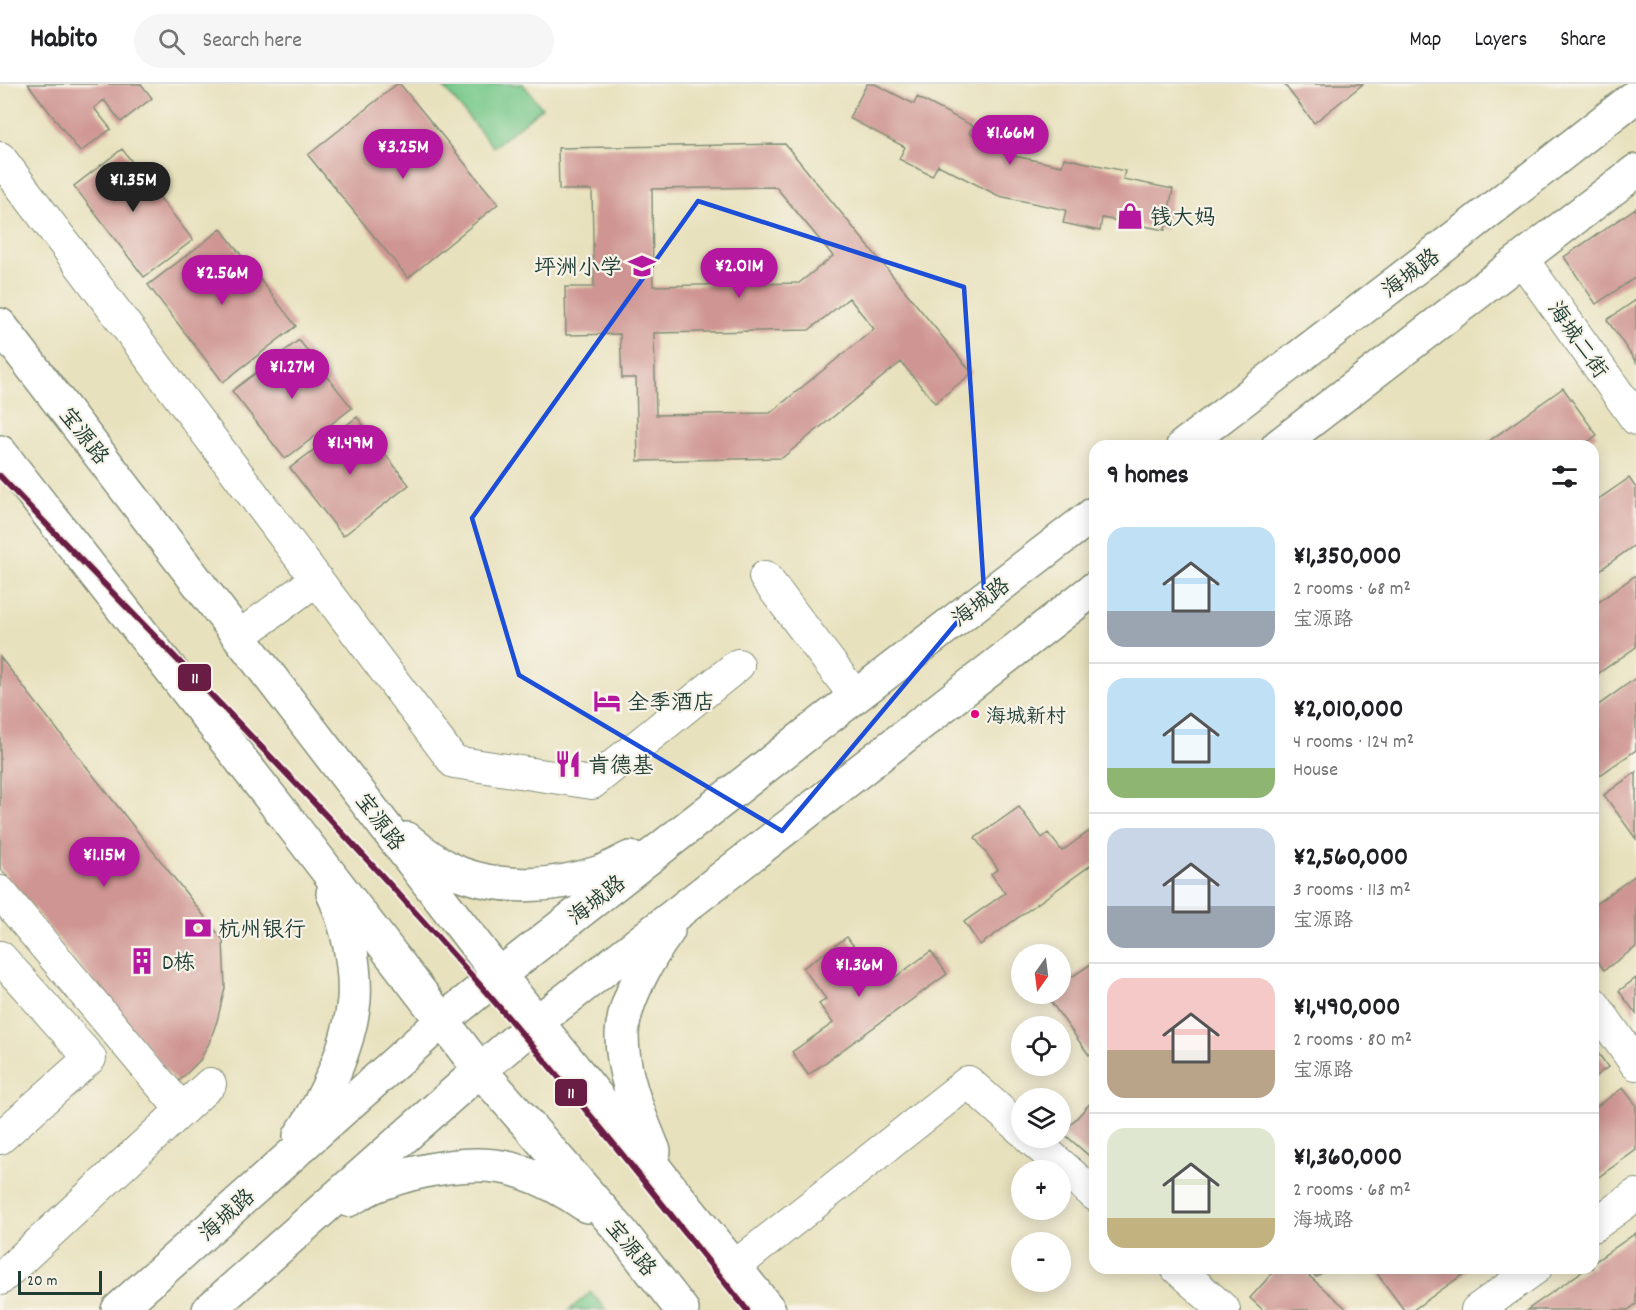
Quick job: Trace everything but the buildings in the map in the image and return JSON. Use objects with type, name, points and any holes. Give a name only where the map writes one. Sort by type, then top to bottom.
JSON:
[{"type":"main road","name":"海城路","points":[[1191,440],[1636,96]]},
{"type":"main road","points":[[1286,440],[1636,171]]},
{"type":"main road","name":"宝源路","points":[[0,325],[499,975],[769,1310]]},
{"type":"main road","name":"宝源路","points":[[0,452],[480,1070],[619,1229],[682,1310]]},
{"type":"main road","name":"海城路","points":[[118,1310],[442,1021],[855,696],[1089,518]]},
{"type":"main road","points":[[209,1310],[537,1022],[1089,593]]},
{"type":"main road","points":[[375,813],[426,856],[460,874],[493,883],[527,885],[565,882],[602,871],[675,837]]},
{"type":"main road","points":[[274,1171],[309,1124],[328,1088],[345,1045],[354,1000],[352,956],[340,909],[316,856]]},
{"type":"main road","points":[[670,1188],[637,1109],[626,1070],[622,1034],[630,999],[648,961],[668,932],[705,892]]},
{"type":"main road","points":[[314,1217],[377,1185],[412,1174],[446,1167],[483,1165],[521,1171],[564,1190],[619,1229]]},
{"type":"street","points":[[0,158],[454,762],[591,783],[738,665]]},
{"type":"street","name":"海城二街","points":[[1522,259],[1636,419]]},
{"type":"street","points":[[765,577],[855,696]]},
{"type":"street","points":[[240,636],[317,579]]},
{"type":"street","points":[[0,892],[182,1110]]},
{"type":"street","points":[[0,957],[90,1058],[2,1131]]},
{"type":"street","points":[[1599,1012],[1636,1064]]},
{"type":"street","points":[[734,1267],[968,1082],[1011,1120]]},
{"type":"street","points":[[0,1279],[210,1084]]},
{"type":"street","points":[[1042,1148],[1089,1190]]},
{"type":"street","points":[[1599,1222],[1636,1195]]},
{"type":"street","points":[[1184,1274],[1224,1310]]},
{"type":"street","points":[[1477,1310],[1528,1274]]},
{"type":"highlighted area","points":[[698,201],[964,287],[984,590],[782,831],[519,675],[472,518]]},
{"type":"green space","points":[[441,84],[523,84],[542,108],[493,147]]},
{"type":"green space","points":[[591,1292],[606,1310],[569,1310]]},
{"type":"transit line","name":"11","points":[[0,476],[242,727],[421,919],[548,1064],[747,1310]]},
{"type":"place","name":"钱大妈","points":[[1130,216]]},
{"type":"place","name":"坪洲小学","points":[[642,266]]},
{"type":"place","name":"全季酒店","points":[[607,701]]},
{"type":"place","name":"海城新村","points":[[975,714]]},
{"type":"place","name":"肯德基","points":[[568,764]]},
{"type":"place","name":"杭州银行","points":[[198,928]]},
{"type":"place","name":"D栋","points":[[142,961]]}]
